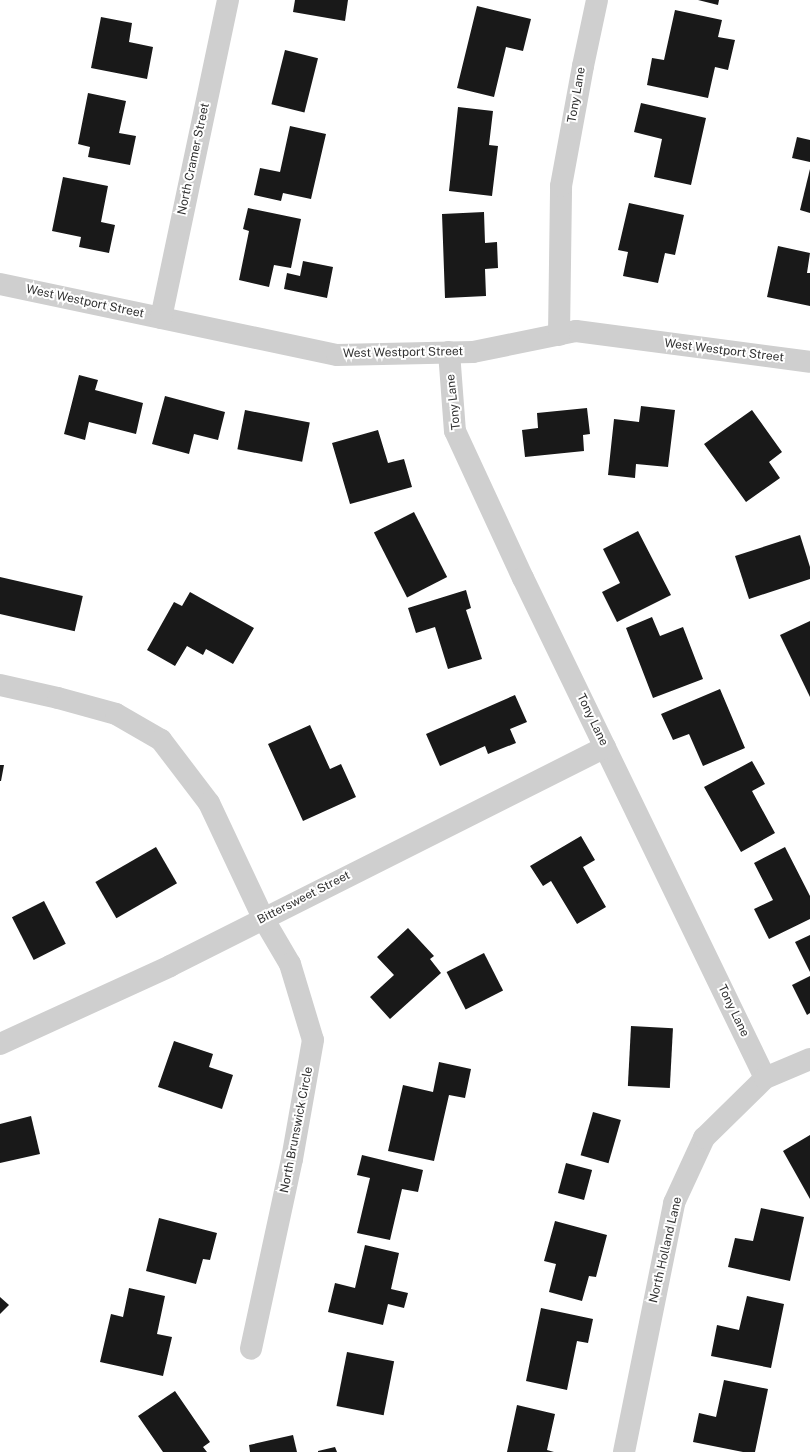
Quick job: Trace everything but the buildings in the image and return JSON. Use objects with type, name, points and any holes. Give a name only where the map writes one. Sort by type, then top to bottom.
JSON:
[{"type":"street","name":"North Cramer Street","points":[[161,318],[228,0]]},
{"type":"street","name":"Tony Lane","points":[[559,335],[561,186],[583,66],[597,0]]},
{"type":"street","name":"West Westport Street","points":[[0,284],[337,355],[473,352],[576,332],[810,362]]},
{"type":"street","name":"Tony Lane","points":[[449,352],[455,431],[523,578],[765,1078]]},
{"type":"street","name":"North Brunswick Circle","points":[[0,685],[58,698],[116,714],[161,740],[209,803],[263,918],[290,964],[314,1040],[292,1159],[251,1348]]},
{"type":"street","name":"Bittersweet Street","points":[[0,1044],[170,966],[605,747]]},
{"type":"street","name":"North Holland Lane","points":[[624,1452],[674,1203],[704,1138],[765,1078],[810,1059]]}]
